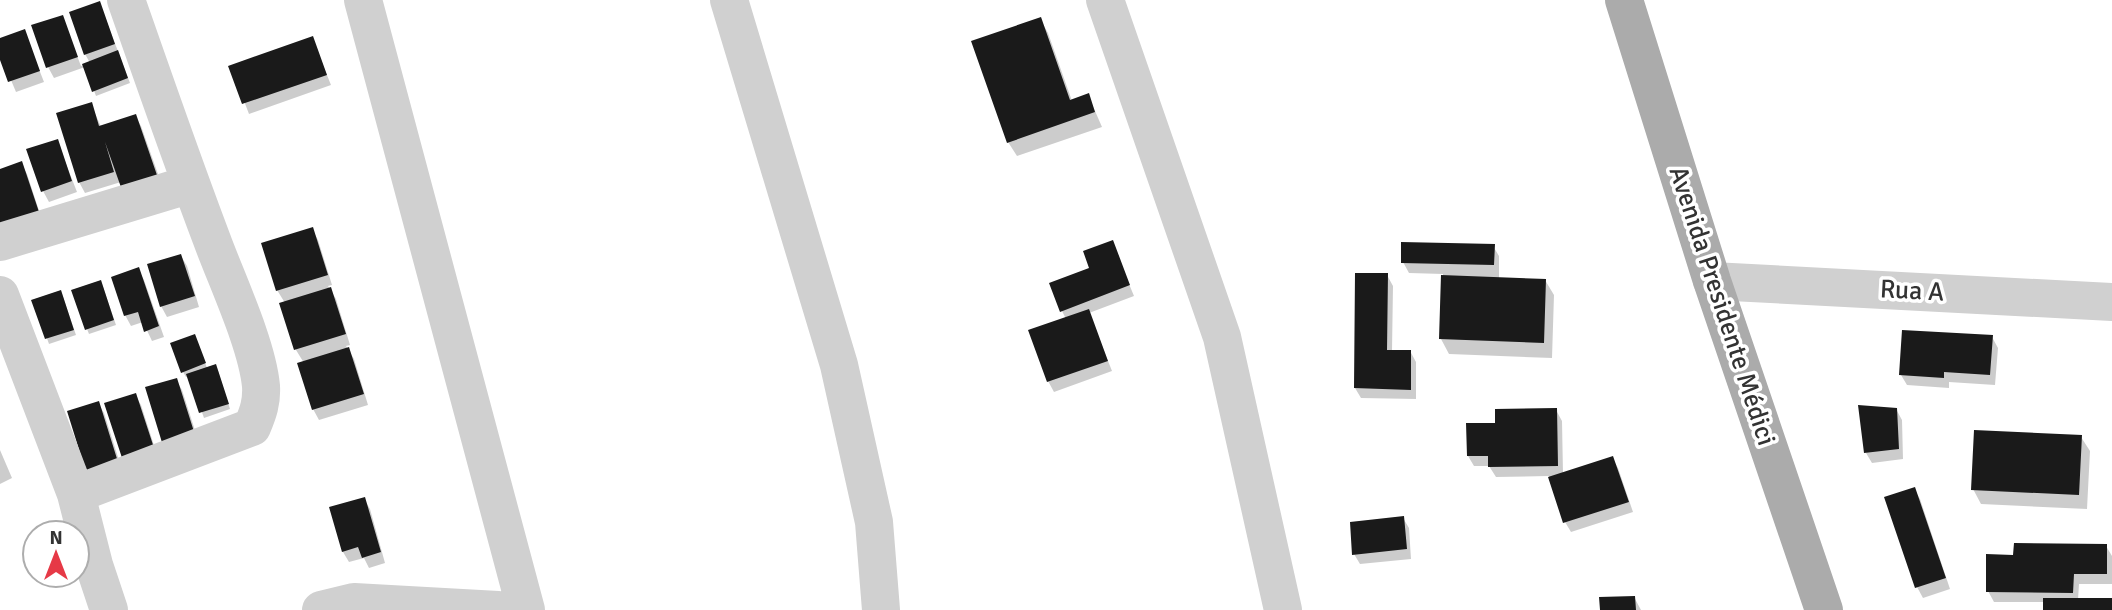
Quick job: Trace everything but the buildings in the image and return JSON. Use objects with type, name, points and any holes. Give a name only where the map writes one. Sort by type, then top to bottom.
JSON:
[{"type":"main road","name":"Avenida Presidente Médici","points":[[1624,0],[1713,281],[1824,610]]},
{"type":"street","points":[[76,494],[252,427],[260,408],[261,387],[257,368],[126,0]]},
{"type":"street","points":[[363,0],[526,610]]},
{"type":"street","points":[[729,0],[839,365],[874,522],[881,610]]},
{"type":"street","points":[[1105,0],[1222,337],[1283,610]]},
{"type":"street","points":[[0,242],[191,184]]},
{"type":"street","name":"Rua A","points":[[1713,281],[2112,302]]},
{"type":"street","points":[[0,295],[76,494],[94,565],[109,610]]},
{"type":"street","points":[[343,607],[498,610]]}]
